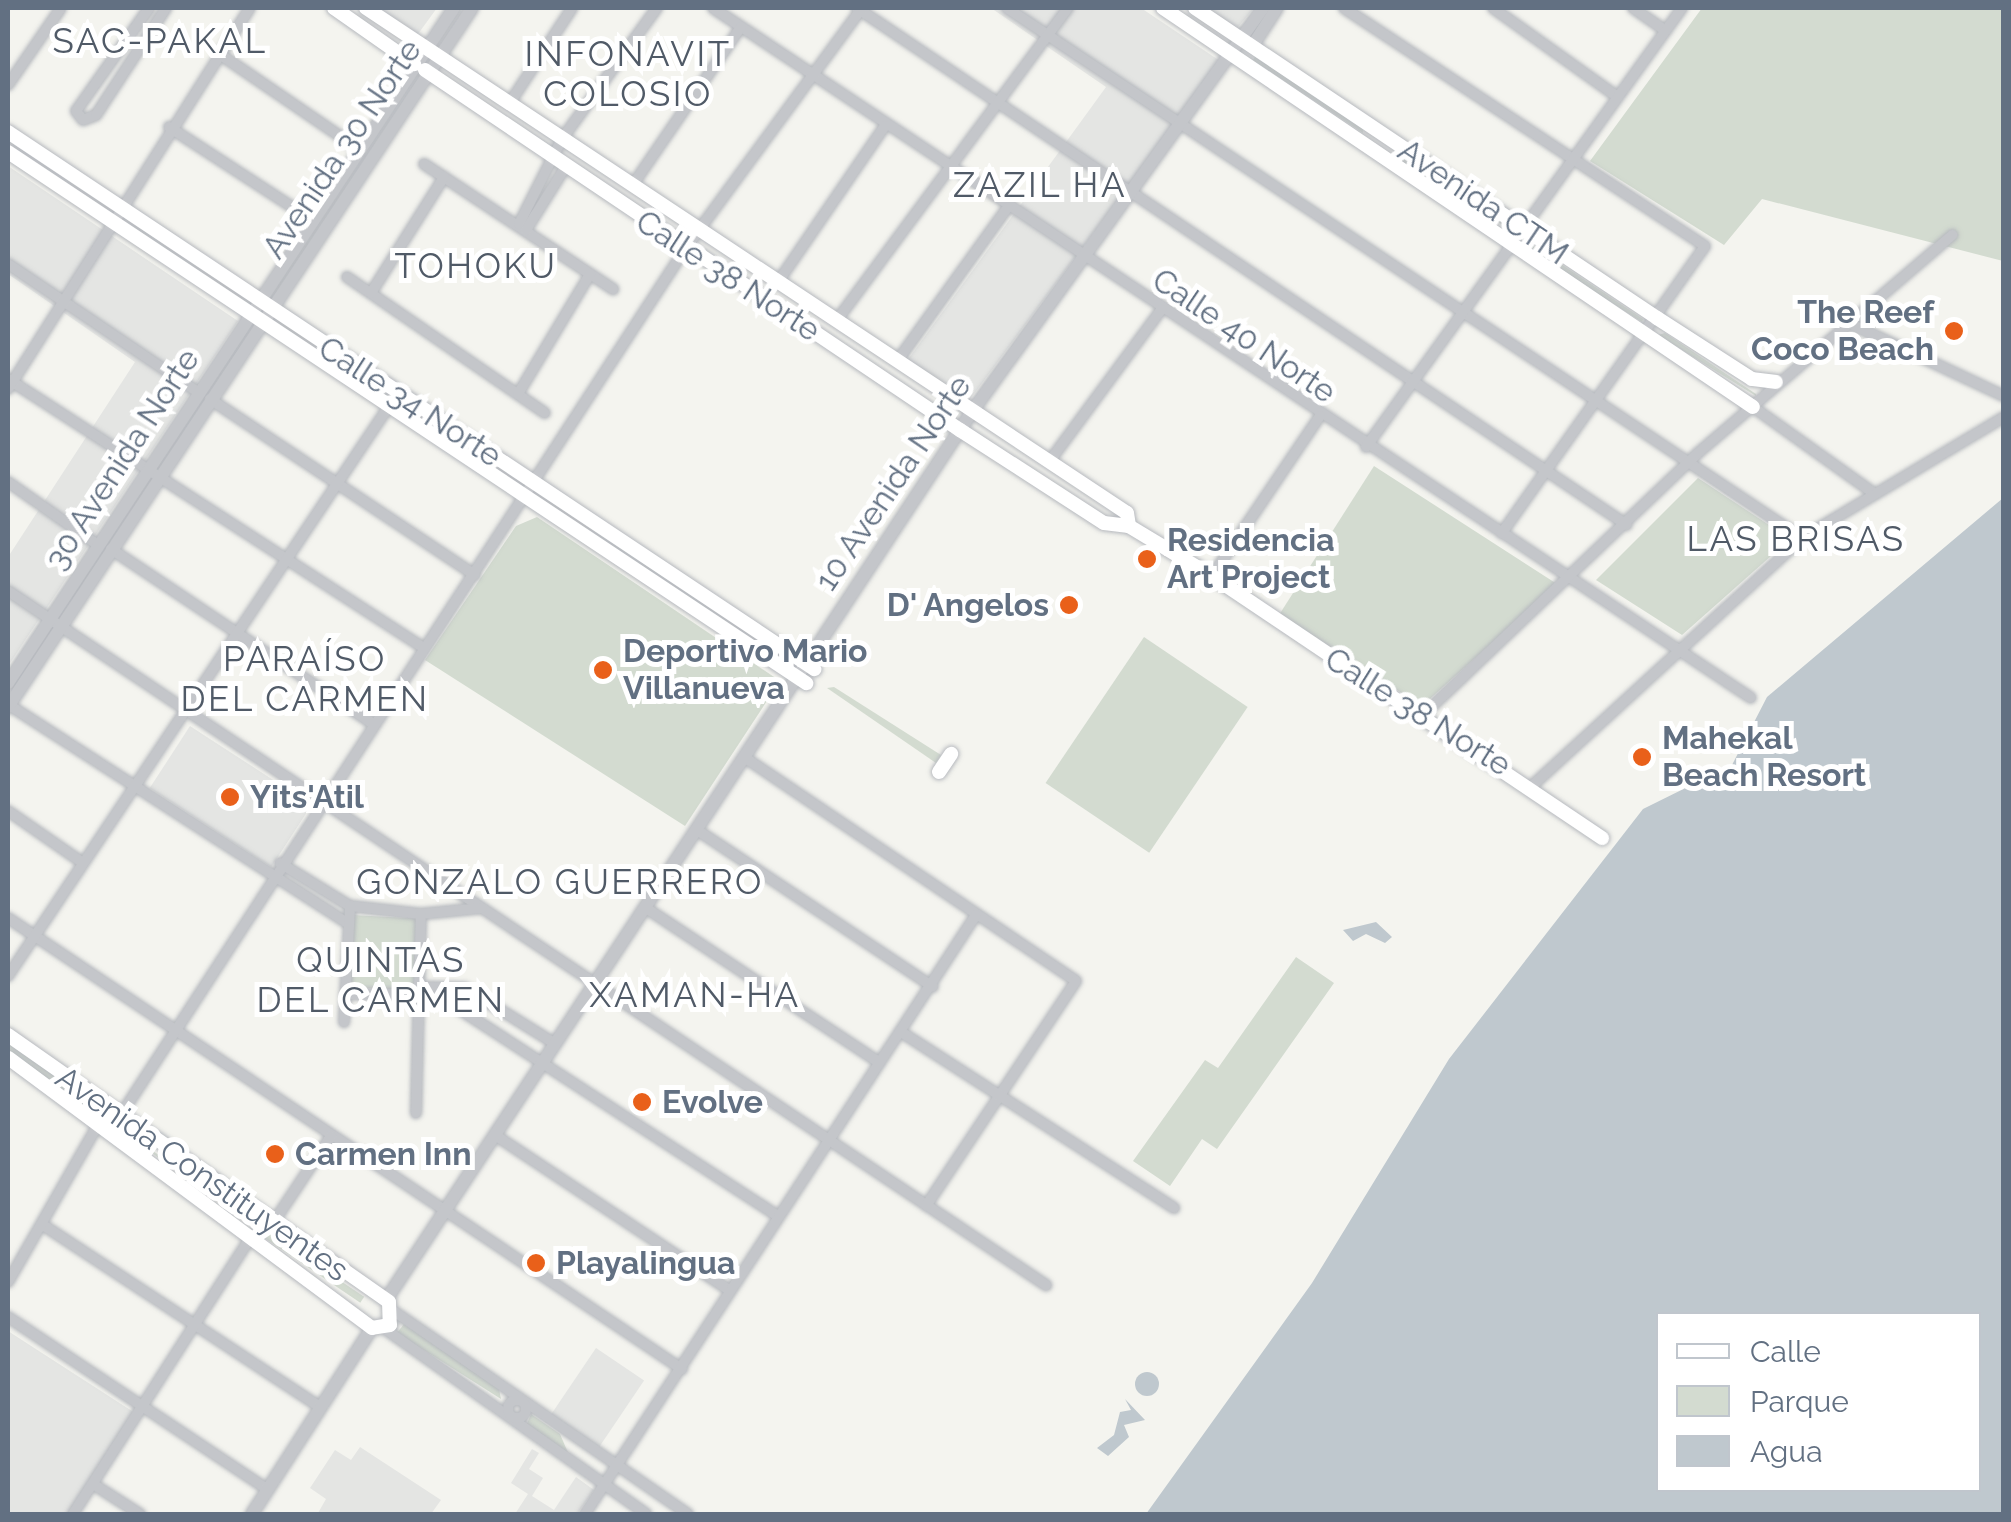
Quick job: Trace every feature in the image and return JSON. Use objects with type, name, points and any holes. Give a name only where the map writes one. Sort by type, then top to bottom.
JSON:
[{"type":"main road","name":"Calle 38 Norte","points":[[334,8],[559,165],[960,430],[1104,523],[1129,526],[1212,576],[1534,784],[1602,838]]},
{"type":"main road","name":"Calle 38 Norte","points":[[366,8],[1126,513],[1129,526]]},
{"type":"main road","points":[[1163,8],[1366,135],[1506,242],[1753,407]]},
{"type":"main road","name":"Avenida CTM","points":[[1195,8],[1248,42],[1366,135],[1519,225],[1752,379],[1776,382]]},
{"type":"main road","name":"Calle 34 Norte","points":[[8,132],[254,319],[389,407],[531,490]]},
{"type":"main road","name":"Calle 34 Norte","points":[[8,152],[263,305],[396,393],[658,578],[804,673]]},
{"type":"main road","points":[[822,336],[836,320]]},
{"type":"main road","points":[[939,772],[951,754]]},
{"type":"main road","name":"Avenida Constituyentes","points":[[8,1035],[111,1112],[391,1306]]},
{"type":"main road","name":"Avenida Constituyentes","points":[[10,1065],[378,1328]]},
{"type":"main road","points":[[378,1328],[391,1306]]},
{"type":"street","points":[[8,85],[61,8]]},
{"type":"street","points":[[149,8],[76,111],[83,120],[96,115],[166,8]]},
{"type":"street","points":[[250,8],[169,126],[66,302],[9,384],[154,471],[424,648]]},
{"type":"street","name":"Avenida 30 Norte","points":[[431,52],[454,8]]},
{"type":"street","name":"Avenida 30 Norte","points":[[263,305],[312,220],[360,149],[419,67],[472,8]]},
{"type":"street","points":[[508,104],[572,8]]},
{"type":"street","points":[[522,227],[559,165],[562,140],[658,8]]},
{"type":"street","name":"Calle 40 Norte","points":[[714,8],[1366,447],[1502,532],[1674,654],[1751,698]]},
{"type":"street","points":[[8,1282],[106,1131],[111,1112],[174,1028],[372,723],[475,575],[685,248],[860,8],[1628,525]]},
{"type":"street","points":[[1006,8],[1455,311],[1802,538]]},
{"type":"street","points":[[836,320],[1068,8]]},
{"type":"street","name":"10 Avenida Norte","points":[[391,1306],[451,1216],[495,1135],[554,1042],[744,756],[804,673],[971,412],[1088,261],[1178,126],[1238,58],[1263,8]]},
{"type":"street","name":"10 Avenida Norte","points":[[1248,42],[1277,8]]},
{"type":"street","points":[[1344,8],[1705,246],[1658,318],[1502,532]]},
{"type":"street","points":[[1493,8],[1618,97]]},
{"type":"street","points":[[1633,8],[1666,31]]},
{"type":"street","points":[[1366,447],[1413,381],[1455,311],[1572,160],[1682,8]]},
{"type":"street","points":[[632,186],[741,26]]},
{"type":"street","points":[[221,54],[360,149]]},
{"type":"street","name":"Avenida 30 Norte","points":[[254,319],[419,67]]},
{"type":"street","points":[[169,126],[312,220]]},
{"type":"street","points":[[778,282],[885,126]]},
{"type":"street","points":[[424,164],[613,288]]},
{"type":"street","points":[[371,294],[444,177]]},
{"type":"street","points":[[898,360],[1008,207]]},
{"type":"street","points":[[1423,715],[1566,578],[1693,465],[1776,382],[1854,325],[1952,235]]},
{"type":"street","points":[[8,264],[475,575]]},
{"type":"street","points":[[518,394],[590,274]]},
{"type":"street","points":[[347,277],[545,413]]},
{"type":"street","points":[[1049,462],[1160,310]]},
{"type":"street","name":"30 Avenida Norte","points":[[205,396],[254,319]]},
{"type":"street","points":[[1854,325],[2004,396]]},
{"type":"street","points":[[8,976],[183,710],[292,562],[396,393]]},
{"type":"street","points":[[104,547],[205,396]]},
{"type":"street","points":[[1753,407],[1875,494]]},
{"type":"street","points":[[1212,576],[1320,416]]},
{"type":"street","points":[[1534,784],[1802,538],[2004,417]]},
{"type":"street","points":[[8,482],[372,723]]},
{"type":"street","name":"30 Avenida Norte","points":[[8,683],[90,579],[104,547]]},
{"type":"street","name":"30 Avenida Norte","points":[[8,706],[54,624],[104,547]]},
{"type":"street","points":[[8,591],[1046,1285]]},
{"type":"street","points":[[8,706],[348,924]]},
{"type":"street","points":[[744,756],[1076,981],[996,1093],[926,1206]]},
{"type":"street","points":[[8,810],[84,863]]},
{"type":"street","points":[[697,830],[933,987]]},
{"type":"street","points":[[280,863],[350,906],[421,914],[483,908]]},
{"type":"street","points":[[344,1022],[350,906]]},
{"type":"street","points":[[646,908],[879,1062]]},
{"type":"street","points":[[416,1114],[421,914]]},
{"type":"street","points":[[586,1514],[879,1062],[933,987],[976,915]]},
{"type":"street","points":[[8,918],[682,1369]]},
{"type":"street","points":[[345,994],[465,988],[554,1042]]},
{"type":"street","points":[[420,990],[436,994],[544,1058],[778,1216]]},
{"type":"street","points":[[901,1032],[1174,1208]]},
{"type":"street","points":[[495,1135],[729,1290]]},
{"type":"street","points":[[73,1514],[252,1235],[271,1224],[331,1136]]},
{"type":"street","points":[[43,1226],[320,1407]]},
{"type":"street","name":"Avenida Constituyentes","points":[[391,1306],[688,1514]]},
{"type":"street","points":[[8,1317],[268,1490]]},
{"type":"street","points":[[252,1514],[320,1407],[378,1328]]},
{"type":"street","name":"Avenida Constituyentes","points":[[378,1328],[511,1415],[646,1514]]},
{"type":"street","points":[[511,1415],[510,1403],[523,1402]]},
{"type":"street","points":[[93,1484],[140,1514]]},
{"type":"shaded area","points":[[379,8],[437,8],[418,34]]},
{"type":"shaded area","points":[[991,8],[1141,8],[1220,61],[968,402],[907,361],[1106,87]]},
{"type":"shaded area","points":[[1207,8],[1254,8],[1237,28]]},
{"type":"shaded area","points":[[8,166],[238,321],[8,666],[8,557],[135,362],[8,274]]},
{"type":"shaded area","name":"Yits'Atil","points":[[190,726],[312,805],[271,867],[150,788]]},
{"type":"shaded area","points":[[8,1331],[135,1413],[68,1514],[8,1512]]},
{"type":"shaded area","points":[[596,1348],[644,1380],[599,1447],[551,1414]]},
{"type":"shaded area","points":[[360,1447],[441,1500],[431,1514],[318,1513],[326,1499],[310,1488],[335,1450],[351,1460]]},
{"type":"shaded area","points":[[532,1449],[539,1453],[529,1469],[543,1478],[532,1496],[554,1510],[576,1477],[594,1490],[577,1514],[515,1514],[528,1494],[511,1483]]},
{"type":"green space","points":[[1702,8],[2003,8],[2003,261],[1762,199],[1724,245],[1590,161]]},
{"type":"green space","points":[[1256,55],[1363,129],[1363,133],[1253,60]]},
{"type":"green space","points":[[1396,151],[1508,227],[1509,229],[1392,157]]},
{"type":"green space","points":[[1528,242],[1643,319],[1642,322],[1524,247]]},
{"type":"green space","points":[[1665,333],[1756,394],[1756,396],[1658,335]]},
{"type":"green space","points":[[1374,466],[1557,584],[1422,706],[1279,615]]},
{"type":"green space","points":[[1698,478],[1790,539],[1682,635],[1596,580]]},
{"type":"green space","name":"Deportivo Mario Villanueva","points":[[537,517],[780,681],[685,826],[425,660],[516,526]]},
{"type":"green space","points":[[1144,637],[1248,707],[1149,853],[1046,783]]},
{"type":"green space","points":[[834,687],[941,755],[936,763],[827,688]]},
{"type":"green space","points":[[352,915],[418,918],[414,990],[348,987]]},
{"type":"green space","points":[[1296,957],[1334,983],[1217,1149],[1202,1139],[1170,1186],[1133,1161],[1205,1060],[1218,1068]]},
{"type":"green space","points":[[8,1041],[101,1111],[96,1119],[8,1052]]},
{"type":"green space","points":[[115,1126],[251,1216],[255,1223],[248,1223]]},
{"type":"green space","points":[[268,1232],[364,1297],[360,1303],[264,1238]]},
{"type":"green space","points":[[404,1324],[499,1389],[501,1399],[397,1333]]},
{"type":"green space","points":[[531,1414],[560,1434],[569,1455],[526,1426]]},
{"type":"water","points":[[2003,498],[2003,1514],[1146,1514],[1312,1283],[1449,1059],[1643,809],[1732,765],[1767,697]]},
{"type":"water","points":[[1376,922],[1392,937],[1385,943],[1366,934],[1353,941],[1343,930]]},
{"type":"water","points":[[1147,1372],[1159,1384],[1147,1396],[1135,1384]]},
{"type":"water","points":[[1125,1399],[1145,1420],[1124,1425],[1129,1437],[1108,1456],[1097,1448],[1114,1435],[1120,1412],[1131,1410]]},
{"type":"place","name":"The Reef Coco Beach","points":[[1954,331]]},
{"type":"place","name":"Residencia Art Project","points":[[1147,559]]},
{"type":"place","name":"D' Angelos","points":[[1069,605]]},
{"type":"place","name":"Deportivo Mario Villanueva","points":[[603,670]]},
{"type":"place","name":"Mahekal Beach Resort","points":[[1642,757]]},
{"type":"place","name":"Yits'Atil","points":[[230,797]]},
{"type":"place","name":"Evolve","points":[[642,1102]]},
{"type":"place","name":"Carmen Inn","points":[[275,1154]]},
{"type":"place","name":"Playalingua","points":[[536,1263]]},
{"type":"district","name":"SAC-PAKAL","points":[[160,41]]},
{"type":"district","name":"INFONAVIT COLOSIO","points":[[628,74]]},
{"type":"district","name":"ZAZIL HA","points":[[1040,185]]},
{"type":"district","name":"TOHOKU","points":[[476,266]]},
{"type":"district","name":"LAS BRISAS","points":[[1796,539]]},
{"type":"district","name":"PARAÍSO DEL CARMEN","points":[[305,679]]},
{"type":"district","name":"GONZALO GUERRERO","points":[[560,882]]},
{"type":"district","name":"QUINTAS DEL CARMEN","points":[[381,980]]},
{"type":"district","name":"XAMAN-HA","points":[[695,995]]}]
